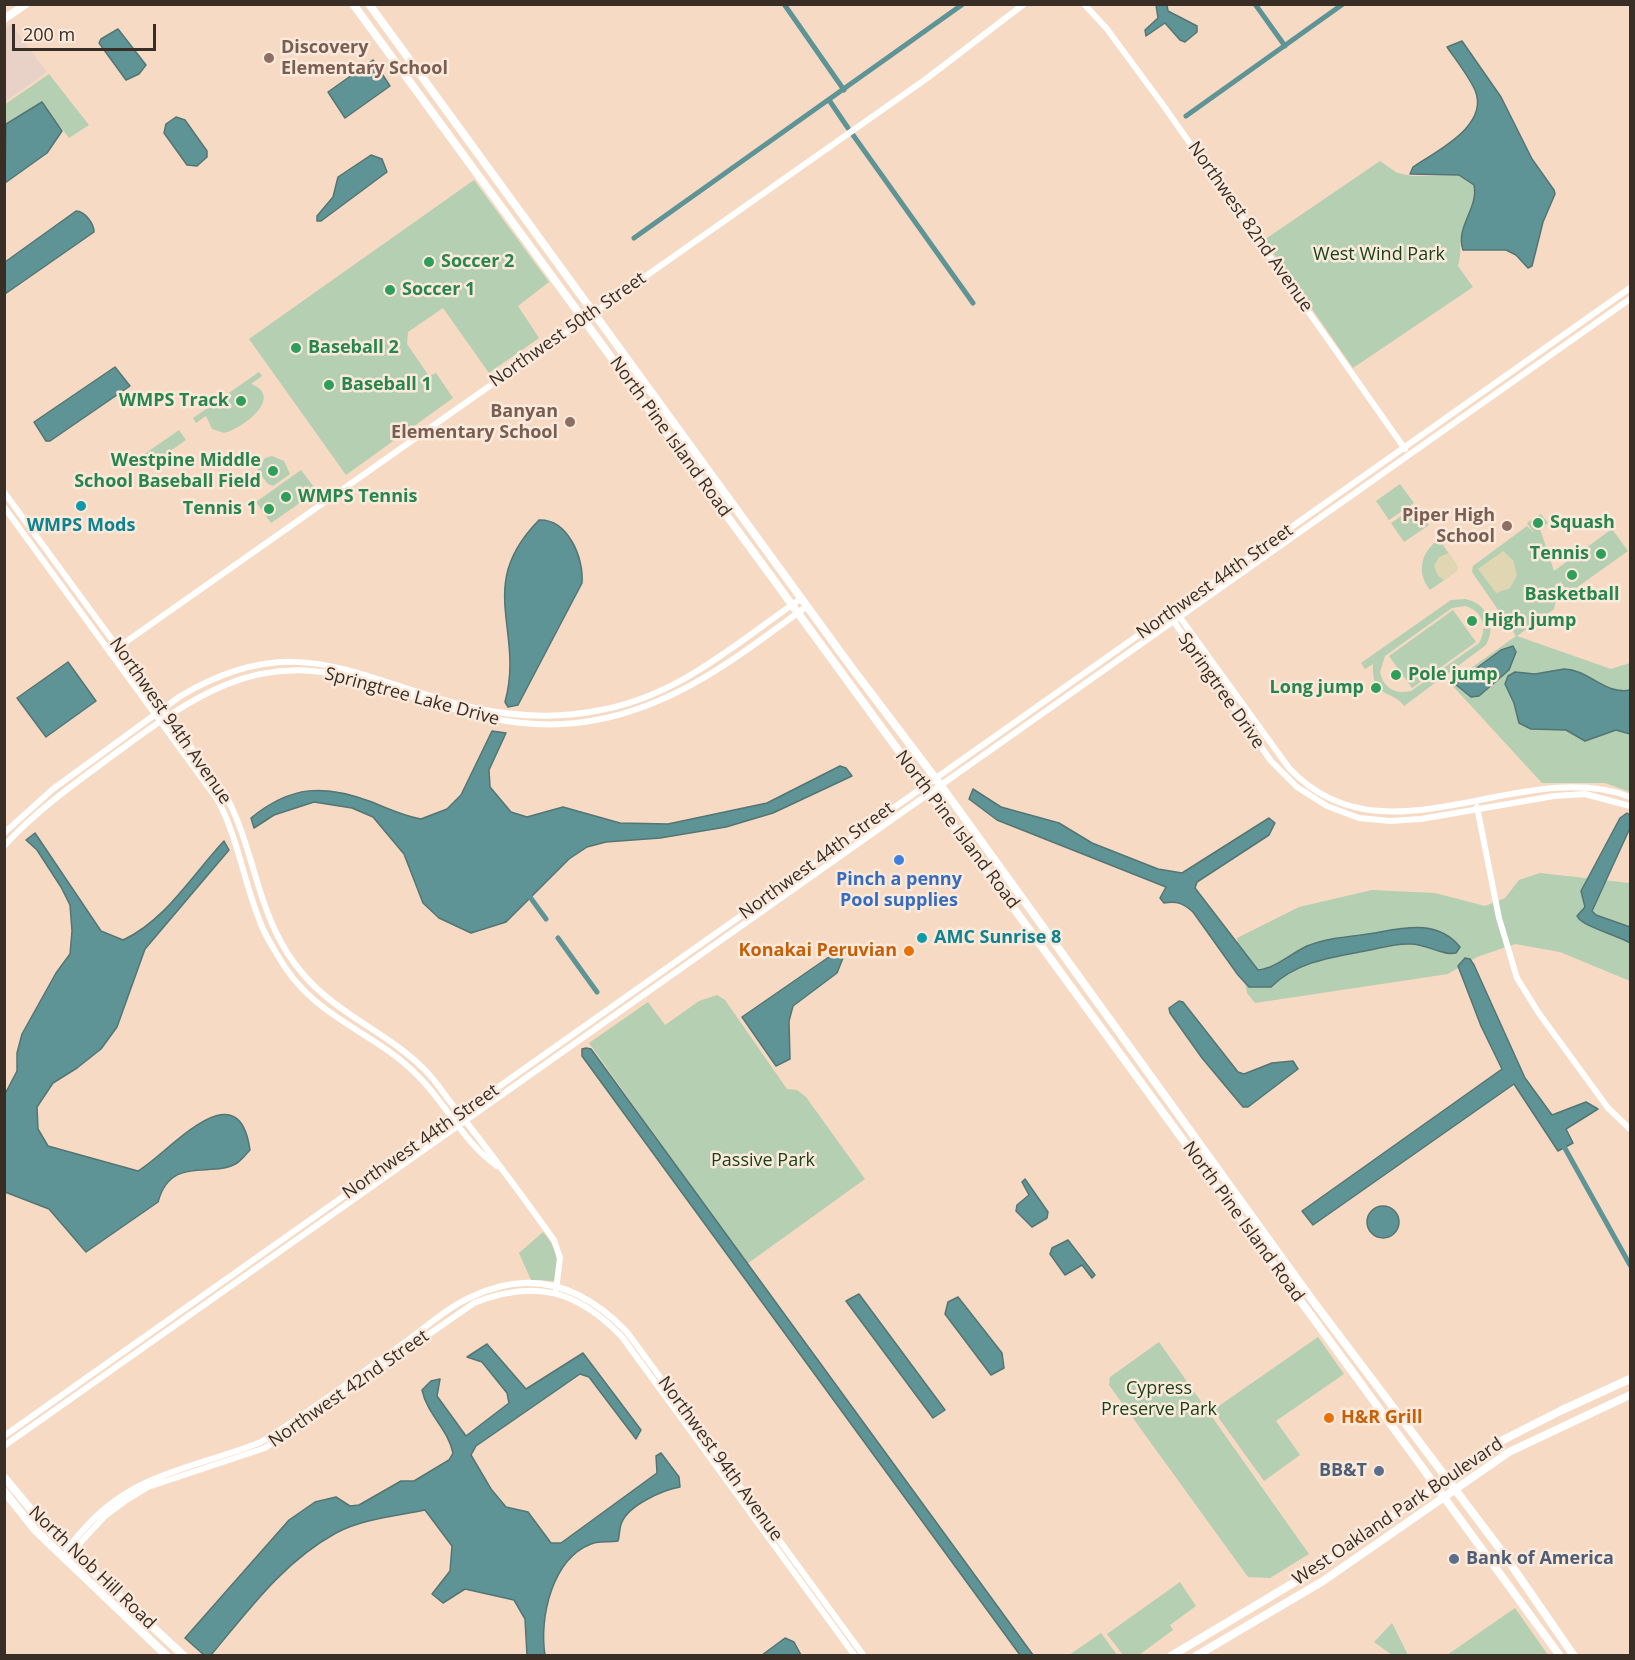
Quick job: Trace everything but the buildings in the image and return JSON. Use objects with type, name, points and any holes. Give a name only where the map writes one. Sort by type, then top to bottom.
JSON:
[{"type":"main road","points":[[4,19],[26,4]]},
{"type":"main road","name":"North Pine Island Road","points":[[353,4],[1560,1656]]},
{"type":"main road","name":"North Pine Island Road","points":[[369,4],[807,606],[942,787],[1313,1301],[1497,1545],[1575,1656]]},
{"type":"main road","points":[[653,415],[658,413],[673,422]]},
{"type":"main road","points":[[838,668],[850,672],[867,694],[883,709]]},
{"type":"main road","name":"West Oakland Park Boulevard","points":[[1171,1656],[1307,1575],[1445,1478],[1517,1432],[1630,1379]]},
{"type":"main road","name":"West Oakland Park Boulevard","points":[[1196,1656],[1317,1585],[1453,1489],[1528,1442],[1630,1395]]},
{"type":"main road","name":"North Nob Hill Road","points":[[4,1477],[48,1530],[184,1656]]},
{"type":"main road","name":"North Nob Hill Road","points":[[4,1491],[35,1530],[167,1656]]},
{"type":"street","name":"Northwest 50th Street","points":[[110,653],[952,60],[1024,4]]},
{"type":"street","name":"Northwest 82nd Avenue","points":[[1084,4],[1107,29],[1158,98],[1410,454]]},
{"type":"street","name":"Northwest 44th Street","points":[[4,1436],[1630,288]]},
{"type":"street","name":"Northwest 44th Street","points":[[4,1446],[931,795],[1630,299]]},
{"type":"street","name":"Northwest 94th Avenue","points":[[4,492],[225,794],[239,820],[268,918],[287,954],[314,988],[353,1019],[398,1047],[427,1071],[466,1120],[559,1249],[556,1289]]},
{"type":"street","name":"Northwest 94th Avenue","points":[[4,507],[217,799],[230,823],[259,921],[279,959],[310,998],[348,1027],[393,1054],[420,1077],[479,1152],[502,1170]]},
{"type":"street","points":[[1270,543],[1275,550]]},
{"type":"street","name":"Springtree Lake Drive","points":[[4,832],[53,789],[163,708],[201,684],[235,671],[264,664],[304,662],[346,668],[468,706],[502,713],[561,716],[599,711],[645,698],[682,682],[802,598]]},
{"type":"street","name":"Springtree Lake Drive","points":[[4,846],[51,802],[195,697],[224,684],[254,675],[291,670],[344,676],[463,714],[500,722],[546,725],[594,721],[639,710],[686,690],[807,606]]},
{"type":"street","name":"Springtree Drive","points":[[1170,613],[1180,617],[1277,755],[1299,779],[1312,789],[1344,805],[1391,813],[1418,811],[1475,800],[1576,786],[1601,789],[1630,797]]},
{"type":"street","name":"Springtree Drive","points":[[1170,613],[1173,622],[1271,760],[1310,797],[1359,818],[1378,821],[1421,819],[1554,796],[1585,794],[1630,806]]},
{"type":"street","points":[[1475,800],[1502,930],[1517,978],[1538,1012],[1608,1108],[1630,1129]]},
{"type":"street","name":"Northwest 42nd Street","points":[[64,1559],[91,1521],[121,1494],[155,1476],[230,1454],[261,1442],[469,1297],[492,1288],[514,1284],[556,1289]]},
{"type":"street","name":"Northwest 94th Avenue","points":[[556,1289],[592,1310],[622,1337],[855,1656]]},
{"type":"street","name":"Northwest 94th Avenue","points":[[556,1289],[594,1303],[627,1332],[864,1656]]},
{"type":"shaded area","points":[[11,24],[47,72],[5,102],[5,29]]},
{"type":"green space","points":[[49,74],[89,125],[69,138],[42,102],[5,123],[4,105]]},
{"type":"green space","name":"West Wind Park","points":[[1380,161],[1397,173],[1412,176],[1459,175],[1475,185],[1474,199],[1462,232],[1458,266],[1473,287],[1353,368],[1264,240]]},
{"type":"green space","points":[[474,180],[549,282],[518,306],[539,338],[489,373],[443,308],[408,332],[407,344],[429,376],[436,373],[453,398],[346,475],[249,339]]},
{"type":"green space","name":"WMPS Track","points":[[259,372],[262,376],[251,384],[260,390],[264,397],[257,412],[249,419],[224,433],[212,429],[206,416],[196,423],[193,418]]},
{"type":"green space","points":[[179,430],[186,440],[150,465],[143,455]]},
{"type":"green space","name":"Westpine Middle School Baseball Field","points":[[272,456],[284,461],[290,474],[273,486],[268,484],[257,470],[265,458]]},
{"type":"green space","name":"WMPS Tennis","points":[[301,470],[317,491],[271,523],[256,502]]},
{"type":"green space","points":[[1400,484],[1414,503],[1389,520],[1376,501]]},
{"type":"green space","points":[[1416,506],[1429,525],[1404,542],[1391,523]]},
{"type":"green space","points":[[1541,514],[1548,523],[1540,529],[1554,571],[1612,529],[1628,551],[1569,593],[1560,581],[1554,609],[1517,636],[1611,669],[1630,663],[1630,792],[1605,783],[1542,783],[1450,683],[1516,636],[1472,572],[1473,566],[1527,526],[1534,533],[1527,523]]},
{"type":"green space","points":[[1439,539],[1458,567],[1457,571],[1430,590],[1423,576],[1422,563],[1428,550]]},
{"type":"green space","points":[[1451,600],[1473,601],[1484,610],[1490,623],[1486,645],[1404,706],[1394,697],[1383,692],[1375,683],[1373,664],[1365,669],[1361,663]],"holes":[[[1465,606],[1471,608],[1482,621],[1483,632],[1479,643],[1411,691],[1395,691],[1387,686],[1380,672],[1385,656],[1452,608]]]},
{"type":"green space","points":[[1453,610],[1476,642],[1412,688],[1389,656]]},
{"type":"green space","points":[[1540,873],[1630,883],[1630,981],[1560,952],[1515,944],[1477,957],[1448,974],[1255,1003],[1247,993],[1237,938],[1299,907],[1372,890],[1435,893],[1485,906],[1505,898],[1519,880]]},
{"type":"green space","name":"Passive Park","points":[[717,995],[725,1000],[787,1089],[797,1090],[806,1097],[865,1179],[747,1264],[589,1043],[648,1002],[665,1025],[699,1001]]},
{"type":"green space","points":[[543,1232],[556,1254],[556,1281],[531,1280],[519,1253]]},
{"type":"green space","points":[[1318,1337],[1344,1374],[1276,1421],[1300,1455],[1264,1481],[1213,1410]]},
{"type":"green space","name":"Cypress Preserve Park","points":[[1159,1342],[1309,1554],[1270,1578],[1248,1577],[1109,1385],[1110,1377]]},
{"type":"green space","points":[[1180,1582],[1196,1606],[1170,1625],[1173,1630],[1139,1655],[1123,1655],[1107,1634]]},
{"type":"green space","points":[[1515,1608],[1548,1655],[1447,1655]]},
{"type":"green space","points":[[1392,1623],[1408,1655],[1392,1655],[1374,1642]]},
{"type":"green space","points":[[1101,1633],[1117,1655],[1069,1655]]},
{"type":"sand","points":[[1503,551],[1513,560],[1517,575],[1510,588],[1496,593],[1478,569]]},
{"type":"sand","points":[[1449,553],[1458,567],[1457,571],[1444,580],[1438,576],[1434,566],[1439,557]]},
{"type":"water","points":[[1156,5],[1167,5],[1168,11],[1197,26],[1197,32],[1185,42],[1180,40],[1165,23],[1146,36],[1145,30],[1158,18]]},
{"type":"water","points":[[118,29],[146,65],[139,74],[126,80],[99,43],[101,39]]},
{"type":"water","points":[[1462,41],[1501,97],[1532,159],[1554,190],[1555,194],[1543,222],[1532,266],[1528,268],[1516,255],[1506,250],[1463,250],[1462,233],[1473,202],[1474,185],[1459,175],[1410,174],[1413,167],[1458,136],[1475,115],[1478,103],[1475,90],[1447,47]]},
{"type":"water","points":[[373,60],[390,86],[345,118],[328,92]]},
{"type":"water","points":[[42,102],[62,131],[47,153],[5,183],[6,124]]},
{"type":"water","points":[[176,117],[185,120],[207,151],[207,157],[197,166],[187,165],[164,133],[166,124]]},
{"type":"water","points":[[371,155],[382,159],[387,172],[321,221],[317,221],[317,216],[333,197],[338,177]]},
{"type":"water","points":[[76,211],[88,218],[94,232],[5,294],[5,262]]},
{"type":"water","points":[[115,367],[130,386],[50,441],[46,441],[34,422]]},
{"type":"water","points":[[539,520],[549,521],[566,533],[577,552],[582,583],[518,705],[508,707],[505,702],[510,676],[510,652],[505,587],[509,566],[520,544]]},
{"type":"water","points":[[1513,646],[1516,652],[1509,670],[1479,696],[1471,697],[1455,684],[1501,650]]},
{"type":"water","points":[[68,662],[96,701],[46,737],[17,698]]},
{"type":"water","points":[[1564,669],[1582,673],[1612,689],[1630,690],[1630,734],[1616,730],[1585,741],[1566,730],[1531,729],[1519,723],[1514,703],[1505,684],[1508,676],[1515,672],[1535,674]]},
{"type":"water","points":[[492,731],[506,733],[489,770],[490,787],[511,812],[527,817],[563,807],[620,823],[668,824],[767,803],[840,766],[846,768],[852,776],[773,813],[726,827],[660,838],[606,842],[587,847],[569,859],[506,922],[471,933],[439,918],[423,903],[404,854],[373,817],[352,808],[314,802],[274,815],[254,828],[251,818],[266,807],[280,799],[309,791],[324,790],[355,796],[421,819],[447,809],[461,795]]},
{"type":"water","points":[[973,789],[1001,807],[1059,823],[1092,843],[1158,869],[1182,873],[1269,818],[1275,823],[1269,835],[1197,882],[1195,888],[1258,970],[1271,967],[1307,946],[1320,942],[1400,929],[1426,928],[1438,931],[1450,937],[1460,947],[1456,953],[1451,953],[1417,945],[1388,946],[1303,966],[1271,987],[1249,987],[1193,912],[1180,903],[1164,903],[1160,898],[1166,887],[997,820],[969,799]]},
{"type":"water","points":[[1627,813],[1630,815],[1630,828],[1592,911],[1596,915],[1630,927],[1630,943],[1586,924],[1577,916],[1585,907],[1581,891],[1620,818]]},
{"type":"water","points":[[35,833],[101,931],[123,940],[138,932],[165,909],[224,841],[229,850],[145,949],[117,1027],[101,1049],[53,1083],[37,1107],[38,1129],[48,1146],[138,1171],[201,1123],[217,1115],[232,1116],[243,1126],[250,1150],[239,1162],[227,1167],[193,1170],[172,1178],[164,1187],[158,1202],[86,1252],[49,1209],[5,1192],[5,1094],[17,1071],[17,1053],[22,1034],[56,973],[70,954],[72,931],[70,905],[61,887],[37,850],[26,840]]},
{"type":"water","points":[[839,950],[845,953],[837,973],[793,1006],[789,1021],[790,1059],[776,1066],[742,1017]]},
{"type":"water","points":[[1465,958],[1470,959],[1474,965],[1525,1078],[1552,1115],[1586,1102],[1598,1109],[1566,1129],[1573,1143],[1558,1151],[1514,1084],[1313,1225],[1302,1211],[1502,1069],[1481,1026],[1458,966]]},
{"type":"water","points":[[1179,1001],[1183,1002],[1238,1072],[1244,1074],[1272,1063],[1293,1061],[1298,1069],[1248,1107],[1243,1107],[1202,1058],[1170,1013],[1169,1008]]},
{"type":"water","points":[[582,1049],[591,1049],[1033,1655],[1020,1655],[582,1056]]},
{"type":"water","points":[[1025,1179],[1048,1212],[1047,1218],[1032,1227],[1016,1211],[1017,1205],[1029,1195],[1022,1182]]},
{"type":"water","points":[[1383,1206],[1394,1211],[1399,1222],[1394,1233],[1383,1238],[1372,1233],[1367,1222],[1372,1211]]},
{"type":"water","points":[[1068,1240],[1095,1275],[1092,1278],[1082,1265],[1065,1275],[1050,1254],[1052,1248]]},
{"type":"water","points":[[859,1294],[945,1410],[933,1418],[846,1301]]},
{"type":"water","points":[[958,1297],[1002,1353],[1004,1368],[991,1375],[945,1314],[948,1302]]},
{"type":"water","points":[[487,1344],[526,1389],[583,1353],[641,1430],[636,1439],[589,1377],[580,1374],[476,1446],[471,1455],[491,1489],[506,1507],[528,1512],[551,1543],[561,1543],[657,1473],[656,1456],[661,1453],[679,1477],[680,1487],[647,1499],[626,1516],[621,1524],[618,1541],[591,1544],[567,1562],[551,1591],[544,1624],[545,1655],[527,1655],[525,1619],[514,1600],[465,1589],[443,1603],[432,1594],[450,1571],[452,1546],[425,1510],[357,1524],[317,1545],[299,1558],[268,1588],[211,1655],[204,1655],[185,1638],[289,1520],[315,1502],[336,1497],[350,1506],[359,1505],[401,1481],[414,1481],[449,1460],[453,1453],[450,1444],[428,1407],[422,1390],[431,1381],[440,1379],[437,1396],[466,1436],[509,1403],[507,1393],[482,1362],[467,1357]]},
{"type":"water","points":[[785,1638],[794,1642],[801,1655],[762,1655]]},
{"type":"waterway","points":[[784,4],[844,90]]},
{"type":"waterway","points":[[634,238],[963,4]]},
{"type":"waterway","points":[[1255,4],[1285,46]]},
{"type":"waterway","points":[[1186,116],[1343,4]]},
{"type":"waterway","points":[[829,100],[848,128]]},
{"type":"waterway","points":[[853,135],[973,303]]},
{"type":"waterway","points":[[530,897],[546,919]]},
{"type":"waterway","points":[[558,938],[597,992]]},
{"type":"waterway","points":[[1562,1143],[1630,1265]]},
{"type":"place","name":"Discovery Elementary School","points":[[269,58]]},
{"type":"place","name":"Soccer 2","points":[[429,262]]},
{"type":"place","name":"Soccer 1","points":[[390,290]]},
{"type":"place","name":"Baseball 2","points":[[296,348]]},
{"type":"place","name":"Baseball 1","points":[[329,385]]},
{"type":"place","name":"WMPS Track","points":[[241,401]]},
{"type":"place","name":"Banyan Elementary School","points":[[570,422]]},
{"type":"place","name":"Westpine Middle School Baseball Field","points":[[273,471]]},
{"type":"place","name":"WMPS Tennis","points":[[286,497]]},
{"type":"place","name":"WMPS Mods","points":[[81,506]]},
{"type":"place","name":"Tennis 1","points":[[269,509]]},
{"type":"place","name":"Squash","points":[[1538,523]]},
{"type":"place","name":"Piper High School","points":[[1507,526]]},
{"type":"place","name":"Tennis","points":[[1601,554]]},
{"type":"place","name":"Basketball","points":[[1572,575]]},
{"type":"place","name":"High jump","points":[[1472,621]]},
{"type":"place","name":"Pole jump","points":[[1396,675]]},
{"type":"place","name":"Long jump","points":[[1376,688]]},
{"type":"place","name":"Pinch a penny Pool supplies","points":[[899,860]]},
{"type":"place","name":"AMC Sunrise 8","points":[[922,938]]},
{"type":"place","name":"Konakai Peruvian","points":[[909,951]]},
{"type":"place","name":"H&R Grill","points":[[1329,1418]]},
{"type":"place","name":"BB&T","points":[[1379,1471]]},
{"type":"place","name":"Bank of America","points":[[1454,1559]]}]
